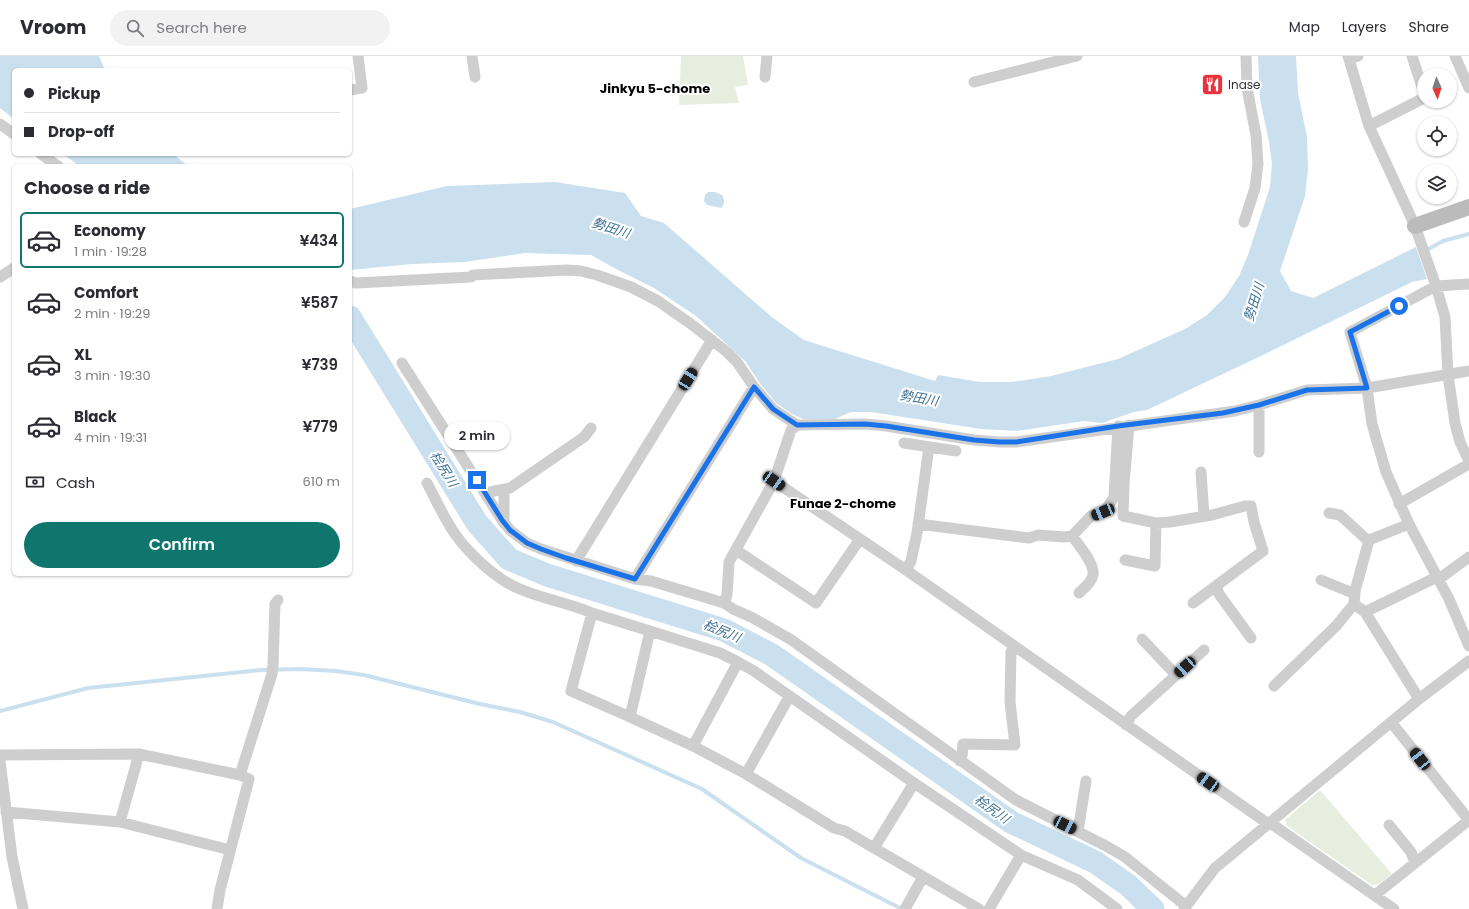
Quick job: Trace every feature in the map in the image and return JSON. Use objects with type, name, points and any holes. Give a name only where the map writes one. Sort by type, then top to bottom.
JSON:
[{"type":"street","points":[[352,90],[362,88],[358,56]]},
{"type":"street","points":[[472,56],[475,77]]},
{"type":"street","points":[[765,77],[767,56]]},
{"type":"street","points":[[974,82],[1077,56]]},
{"type":"street","points":[[1244,222],[1255,188],[1258,164],[1256,135],[1247,88],[1246,56]]},
{"type":"street","points":[[1412,56],[1417,71]]},
{"type":"street","points":[[1456,56],[1469,88]]},
{"type":"street","points":[[1351,57],[1370,126],[1415,226],[1435,282],[1445,317],[1448,375],[1457,432],[1463,450],[1469,461]]},
{"type":"street","points":[[1370,126],[1417,102]]},
{"type":"street","points":[[0,124],[12,133]]},
{"type":"street","points":[[44,156],[55,164]]},
{"type":"street","points":[[1415,226],[1469,207]]},
{"type":"street","points":[[0,277],[12,269]]},
{"type":"street","points":[[352,282],[356,283],[470,277],[473,275],[546,270],[581,271],[631,287],[658,302],[691,324],[727,352],[737,362],[754,387],[773,409],[797,425],[865,424],[974,440],[999,442],[1044,438],[1118,426],[1211,415],[1259,405],[1307,390],[1367,388],[1469,371]]},
{"type":"street","points":[[1469,284],[1435,282],[1350,332],[1367,388],[1376,438],[1386,472],[1399,504],[1449,598],[1469,646]]},
{"type":"street","points":[[576,561],[712,340]]},
{"type":"street","points":[[402,363],[504,523],[527,543],[576,561],[635,579],[651,581],[724,603],[753,618],[790,639],[1016,800],[1125,857],[1185,907],[1211,871],[1419,699],[1469,661]]},
{"type":"street","points":[[635,579],[754,387]]},
{"type":"street","points":[[1259,405],[1259,452]]},
{"type":"street","points":[[724,603],[729,562],[774,481],[791,430],[797,425]]},
{"type":"street","points":[[1129,425],[1123,516],[1156,523],[1170,522],[1251,506],[1254,522],[1263,551],[1193,603]]},
{"type":"street","points":[[918,524],[1028,538],[1038,535],[1064,538],[1072,536],[1091,516],[1103,512],[1114,497],[1118,426]]},
{"type":"street","points":[[485,493],[510,488],[584,437],[591,428]]},
{"type":"street","points":[[904,443],[956,451]]},
{"type":"street","points":[[906,570],[911,561],[918,524],[929,447]]},
{"type":"street","points":[[1399,504],[1469,464]]},
{"type":"street","points":[[1202,472],[1204,516]]},
{"type":"street","points":[[774,481],[906,570],[1126,725],[1394,909]]},
{"type":"street","points":[[427,483],[456,534],[477,559],[498,577],[518,589],[714,651],[738,662],[754,671],[789,697],[1021,855],[1078,880],[1117,909]]},
{"type":"street","points":[[504,490],[504,523]]},
{"type":"street","points":[[1329,513],[1340,516],[1369,540]]},
{"type":"street","points":[[1125,560],[1155,566],[1156,523]]},
{"type":"street","points":[[1369,540],[1409,524]]},
{"type":"street","points":[[1072,536],[1092,566],[1093,576],[1089,583],[1079,593]]},
{"type":"street","points":[[736,550],[816,603],[860,539]]},
{"type":"street","points":[[1274,686],[1336,626],[1354,599],[1369,540]]},
{"type":"street","points":[[1365,612],[1438,578],[1469,556]]},
{"type":"street","points":[[1321,580],[1354,599],[1365,612],[1419,699]]},
{"type":"street","points":[[1216,586],[1219,594],[1251,638]]},
{"type":"street","points":[[240,775],[272,669],[275,604],[278,600]]},
{"type":"street","points":[[592,613],[571,691],[693,746],[746,774],[834,828],[845,831],[979,909]]},
{"type":"street","points":[[630,717],[650,631]]},
{"type":"street","points":[[1142,638],[1176,675]]},
{"type":"street","points":[[960,761],[963,744],[1015,745],[1010,702],[1010,652],[1016,647]]},
{"type":"street","points":[[1126,725],[1131,716],[1204,650]]},
{"type":"street","points":[[693,746],[738,662]]},
{"type":"street","points":[[746,774],[789,697]]},
{"type":"street","points":[[1375,895],[1469,820],[1391,722]]},
{"type":"street","points":[[120,822],[139,754]]},
{"type":"street","points":[[0,755],[139,754],[240,775],[249,779],[220,890],[217,909]]},
{"type":"street","points":[[0,761],[2,801],[6,812],[12,857],[23,909]]},
{"type":"street","points":[[1078,832],[1086,781]]},
{"type":"street","points":[[874,848],[914,783]]},
{"type":"street","points":[[6,812],[120,822],[230,850]]},
{"type":"street","points":[[1389,825],[1410,852],[1415,863]]},
{"type":"street","points":[[989,909],[1021,855]]},
{"type":"street","points":[[906,907],[923,877]]},
{"type":"green space","points":[[681,56],[743,56],[748,85],[735,87],[739,103],[679,105]]},
{"type":"green space","points":[[1320,790],[1392,874],[1379,884],[1372,885],[1287,826],[1285,820]]},
{"type":"water","points":[[0,56],[99,56],[104,68],[12,68],[12,117],[0,108]]},
{"type":"water","name":"勢田川","points":[[1258,56],[1296,56],[1298,93],[1307,137],[1308,169],[1305,196],[1280,271],[1291,291],[1313,298],[1416,247],[1427,279],[1412,282],[1147,410],[1134,412],[1102,423],[1084,421],[1017,431],[981,429],[871,412],[851,412],[835,419],[803,419],[792,414],[776,403],[759,382],[745,361],[696,316],[654,288],[591,255],[525,253],[465,262],[412,264],[352,270],[352,209],[447,186],[555,182],[625,193],[641,216],[664,223],[773,318],[804,340],[935,381],[938,375],[980,382],[1012,382],[1051,376],[1118,359],[1185,329],[1207,315],[1225,297],[1239,276],[1248,255],[1270,187],[1272,164],[1260,99]]},
{"type":"water","points":[[66,156],[176,156],[186,164],[76,164]]},
{"type":"water","points":[[708,192],[715,192],[722,195],[724,202],[721,208],[707,205],[704,201],[705,195]]},
{"type":"waterway","points":[[1425,251],[1443,241],[1469,234]]},
{"type":"waterway","name":"桧尻川","points":[[352,320],[477,523],[509,559],[547,575],[724,630],[772,655],[1011,822],[1095,862],[1128,885],[1153,909]]},
{"type":"waterway","points":[[0,711],[88,688],[261,670],[300,669],[336,671],[364,675],[480,704],[520,712],[553,722],[702,789],[801,858],[902,909]]},
{"type":"place","name":"Inase","points":[[1212,84]]},
{"type":"district","name":"Jinkyu 5-chome","points":[[655,88]]},
{"type":"district","name":"Funae 2-chome","points":[[843,503]]},
{"type":"route","points":[[477,480],[502,520],[510,530],[527,543],[566,558],[635,579],[754,387],[773,409],[797,425],[865,424],[974,440],[1016,442],[1118,426],[1235,411],[1307,390],[1367,388],[1350,332],[1399,306]]}]
